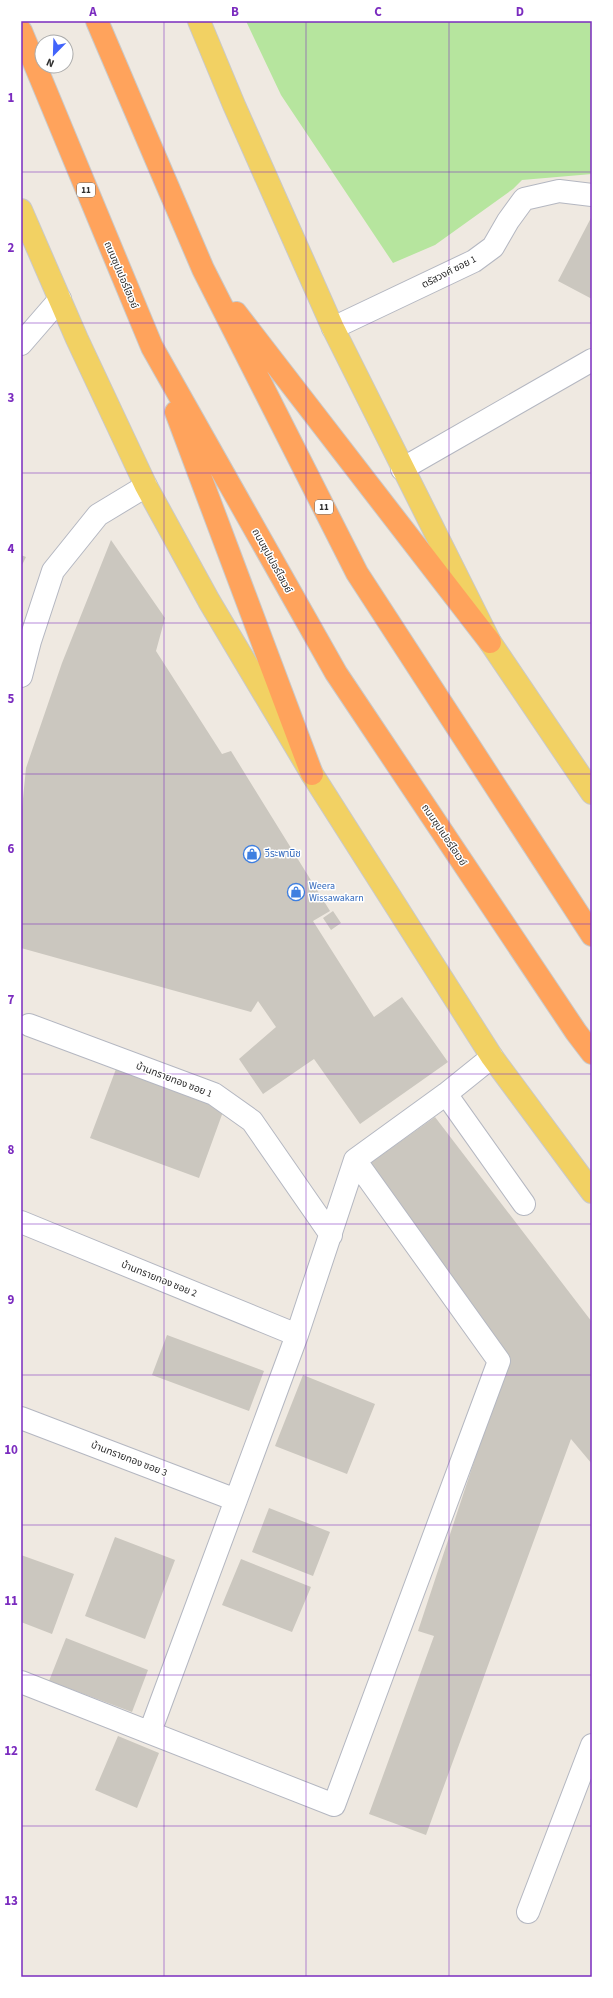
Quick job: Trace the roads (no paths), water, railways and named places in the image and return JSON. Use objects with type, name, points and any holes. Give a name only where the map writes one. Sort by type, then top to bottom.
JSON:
[{"type":"highway","name":"11","points":[[97,21],[203,269],[357,573],[592,935]]},
{"type":"highway","name":"ถนนซุปเปอร์ไฮเวย์","points":[[21,31],[152,347],[336,673],[576,1032],[592,1053]]},
{"type":"highway","points":[[203,269],[490,642]]},
{"type":"highway","points":[[152,347],[312,774]]},
{"type":"main road","points":[[199,21],[231,99],[333,328],[402,469],[490,642],[592,793]]},
{"type":"main road","points":[[21,210],[146,486],[209,601],[312,774],[492,1057],[592,1192]]},
{"type":"street","name":"ตรัสวงศ์ ซอย 1","points":[[333,328],[474,260],[493,246],[508,220],[524,199],[559,191],[592,195]]},
{"type":"street","points":[[21,344],[60,299]]},
{"type":"street","points":[[402,469],[592,360]]},
{"type":"street","points":[[21,676],[30,641],[53,571],[98,515],[146,486]]},
{"type":"street","name":"บ้านทรายทอง ซอย 1","points":[[29,1025],[214,1094],[252,1120],[331,1235]]},
{"type":"street","points":[[150,1732],[297,1335],[355,1160],[446,1094],[492,1057]]},
{"type":"street","points":[[446,1094],[524,1204]]},
{"type":"street","points":[[21,1682],[334,1805],[499,1361],[355,1160]]},
{"type":"street","name":"บ้านทรายทอง ซอย 2","points":[[21,1222],[297,1335]]},
{"type":"street","name":"บ้านทรายทอง ซอย 3","points":[[21,1418],[236,1500]]},
{"type":"street","points":[[528,1912],[592,1745]]},
{"type":"place","name":"วีระพานิช","points":[[252,854]]},
{"type":"place","name":"Weera Wissawakarn","points":[[296,892]]}]
